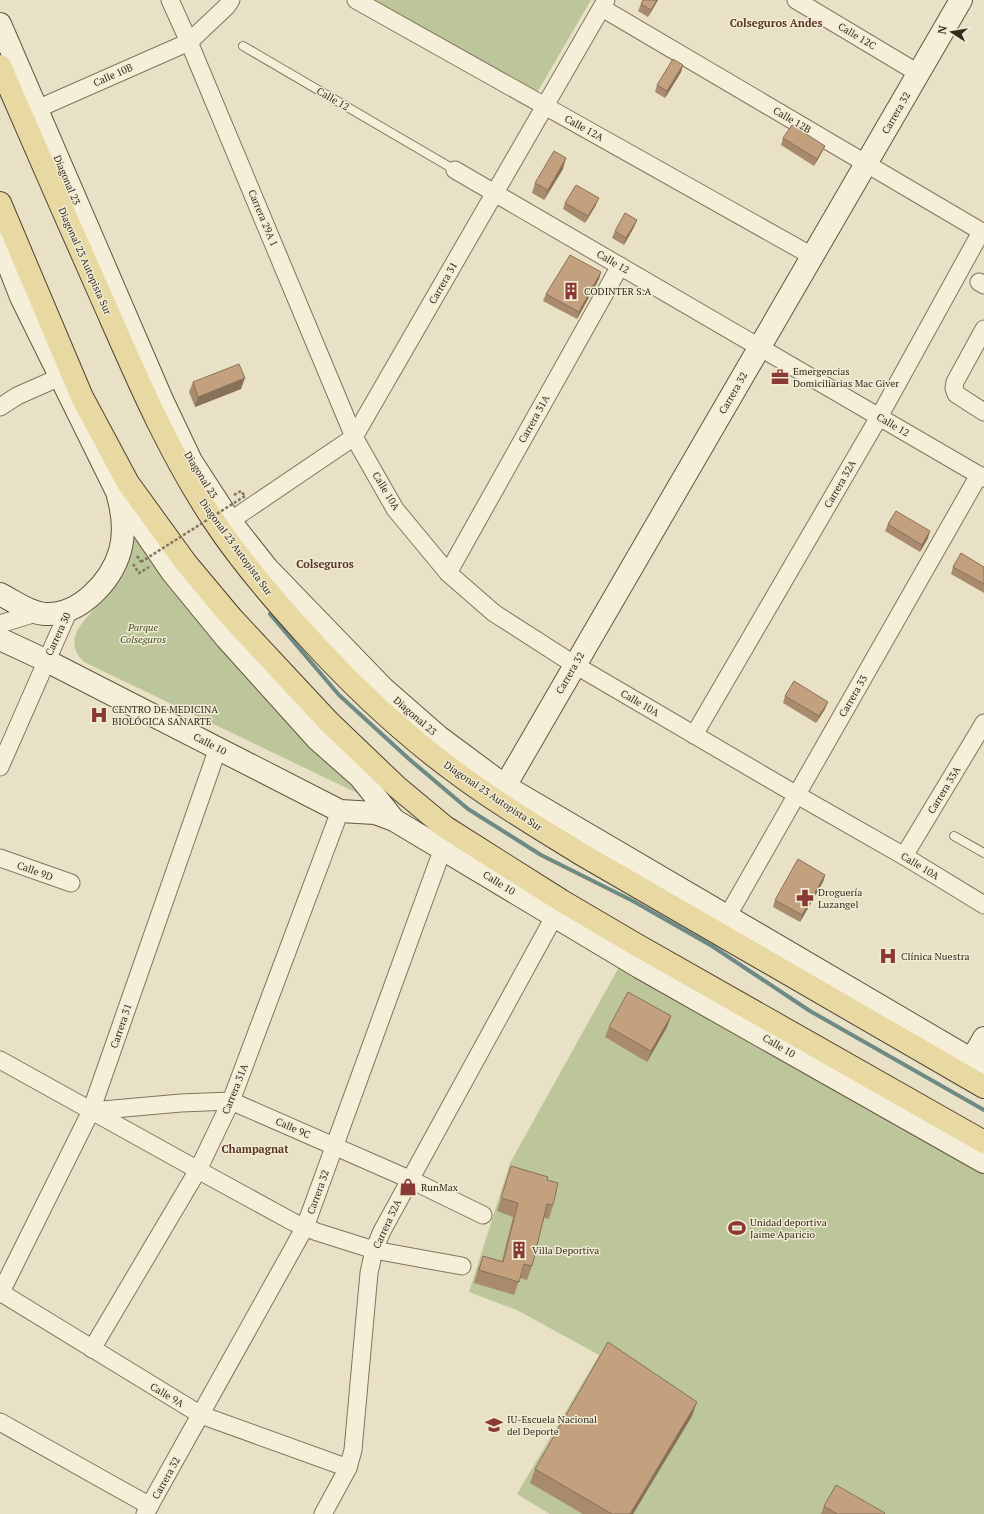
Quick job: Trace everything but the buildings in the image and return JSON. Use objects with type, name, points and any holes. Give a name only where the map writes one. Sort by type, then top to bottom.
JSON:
[{"type":"main road","name":"Diagonal 23 Autopista Sur","points":[[0,66],[151,410],[183,472],[215,522],[244,562],[281,608],[324,655],[370,701],[414,739],[466,780],[522,817],[588,847]]},
{"type":"main road","points":[[0,203],[13,272],[21,297],[44,308]]},
{"type":"main road","points":[[13,272],[44,308],[82,397],[128,483],[186,563],[225,623],[397,787],[445,827],[558,909]]},
{"type":"main road","points":[[588,847],[984,1086]]},
{"type":"main road","name":"Calle 10","points":[[558,909],[637,945],[984,1142]]},
{"type":"main road","points":[[637,945],[644,969],[667,962]]},
{"type":"street","name":"Carrera 29A 1","points":[[170,0],[190,42],[354,437]]},
{"type":"street","points":[[190,42],[227,6],[231,0]]},
{"type":"street","name":"Calle 12A","points":[[356,0],[812,256]]},
{"type":"street","name":"Calle 12C","points":[[796,0],[918,73]]},
{"type":"street","name":"Carrera 32","points":[[505,786],[961,0]]},
{"type":"street","name":"Carrera 31","points":[[230,521],[354,437],[546,107],[604,4]]},
{"type":"street","name":"Calle 12B","points":[[604,4],[866,164],[983,232]]},
{"type":"street","name":"Diagonal 23","points":[[0,24],[163,402],[191,460],[230,521],[267,568],[383,688],[439,737],[588,847]]},
{"type":"street","name":"Calle 10B","points":[[36,109],[190,42]]},
{"type":"street","name":"Calle 12","points":[[455,170],[982,477]]},
{"type":"street","name":"Carrera 32A","points":[[694,735],[879,417],[983,232]]},
{"type":"street","points":[[0,243],[13,272]]},
{"type":"street","name":"Carrera 31A","points":[[448,573],[620,266]]},
{"type":"street","points":[[21,297],[116,490],[172,572],[225,623],[317,738],[360,777],[394,820]]},
{"type":"street","points":[[984,329],[955,382],[954,388],[956,394],[984,412]]},
{"type":"street","points":[[0,407],[17,396],[60,377]]},
{"type":"street","name":"Calle 10A","points":[[354,437],[394,508],[448,573],[494,613],[575,665],[797,796],[904,856],[984,905]]},
{"type":"street","name":"Carrera 33","points":[[727,917],[982,477]]},
{"type":"street","name":"Carrera 30","points":[[0,767],[68,610],[95,592],[106,580],[114,566],[120,551],[122,535],[122,512],[116,490]]},
{"type":"street","points":[[0,594],[36,613],[58,613],[68,610]]},
{"type":"street","points":[[0,624],[36,613]]},
{"type":"street","name":"Calle 10","points":[[0,639],[46,660],[340,811],[375,813],[394,820],[443,848],[558,909],[644,969],[984,1162]]},
{"type":"street","name":"Carrera 33A","points":[[904,856],[984,723]]},
{"type":"street","name":"Carrera 31","points":[[0,1293],[91,1111],[218,748]]},
{"type":"street","name":"Carrera 31A","points":[[92,1349],[198,1170],[231,1101],[340,811]]},
{"type":"street","points":[[588,847],[727,917],[978,1063],[984,1038]]},
{"type":"street","name":"Carrera 32","points":[[148,1510],[305,1227],[443,848]]},
{"type":"street","name":"Calle 9D","points":[[0,858],[71,884]]},
{"type":"street","name":"Carrera 32A","points":[[323,1514],[348,1468],[353,1450],[369,1273],[374,1250],[382,1231],[409,1179],[558,909]]},
{"type":"street","points":[[0,1060],[293,1222],[374,1250],[462,1266]]},
{"type":"street","name":"Calle 9C","points":[[91,1111],[181,1103],[231,1101],[409,1179],[483,1215]]},
{"type":"street","name":"Calle 9A","points":[[0,1293],[201,1415],[348,1468]]},
{"type":"street","points":[[0,1422],[148,1510]]},
{"type":"lane","name":"Calle 12","points":[[243,46],[455,170]]},
{"type":"lane","points":[[954,836],[984,853]]},
{"type":"path","points":[[141,562],[244,496],[241,491],[230,497]]},
{"type":"green space","points":[[370,0],[591,0],[534,98]]},
{"type":"green space","name":"Parque Colseguros","points":[[130,530],[360,789],[357,793],[84,662],[77,652],[74,642],[76,633],[110,589]]},
{"type":"green space","name":"Unidad deportiva Jaime Aparicio","points":[[624,958],[984,1162],[984,1514],[550,1514],[517,1494],[599,1355],[517,1310],[469,1292],[510,1163]]},
{"type":"waterway","points":[[270,614],[339,695],[409,759],[468,809],[541,855],[633,901],[712,946],[810,1011],[984,1110]]},
{"type":"place","name":"CODINTER S.A","points":[[571,291]]},
{"type":"place","name":"Emergencias Domiciliarias Mac Giver","points":[[780,377]]},
{"type":"place","name":"CENTRO DE MEDICINA BIOLÓGICA SANARTE","points":[[99,715]]},
{"type":"place","name":"Droguería Luzangel","points":[[805,898]]},
{"type":"place","name":"Clínica Nuestra","points":[[888,956]]},
{"type":"place","name":"RunMax","points":[[408,1187]]},
{"type":"place","name":"Unidad deportiva Jaime Aparicio","points":[[737,1228]]},
{"type":"place","name":"Villa Deportiva","points":[[519,1250]]},
{"type":"place","name":"IU-Escuela Nacional del Deporte","points":[[494,1425]]},
{"type":"district","name":"Colseguros Andes","points":[[776,23]]},
{"type":"district","name":"Colseguros","points":[[325,564]]},
{"type":"district","name":"Champagnat","points":[[255,1149]]}]
